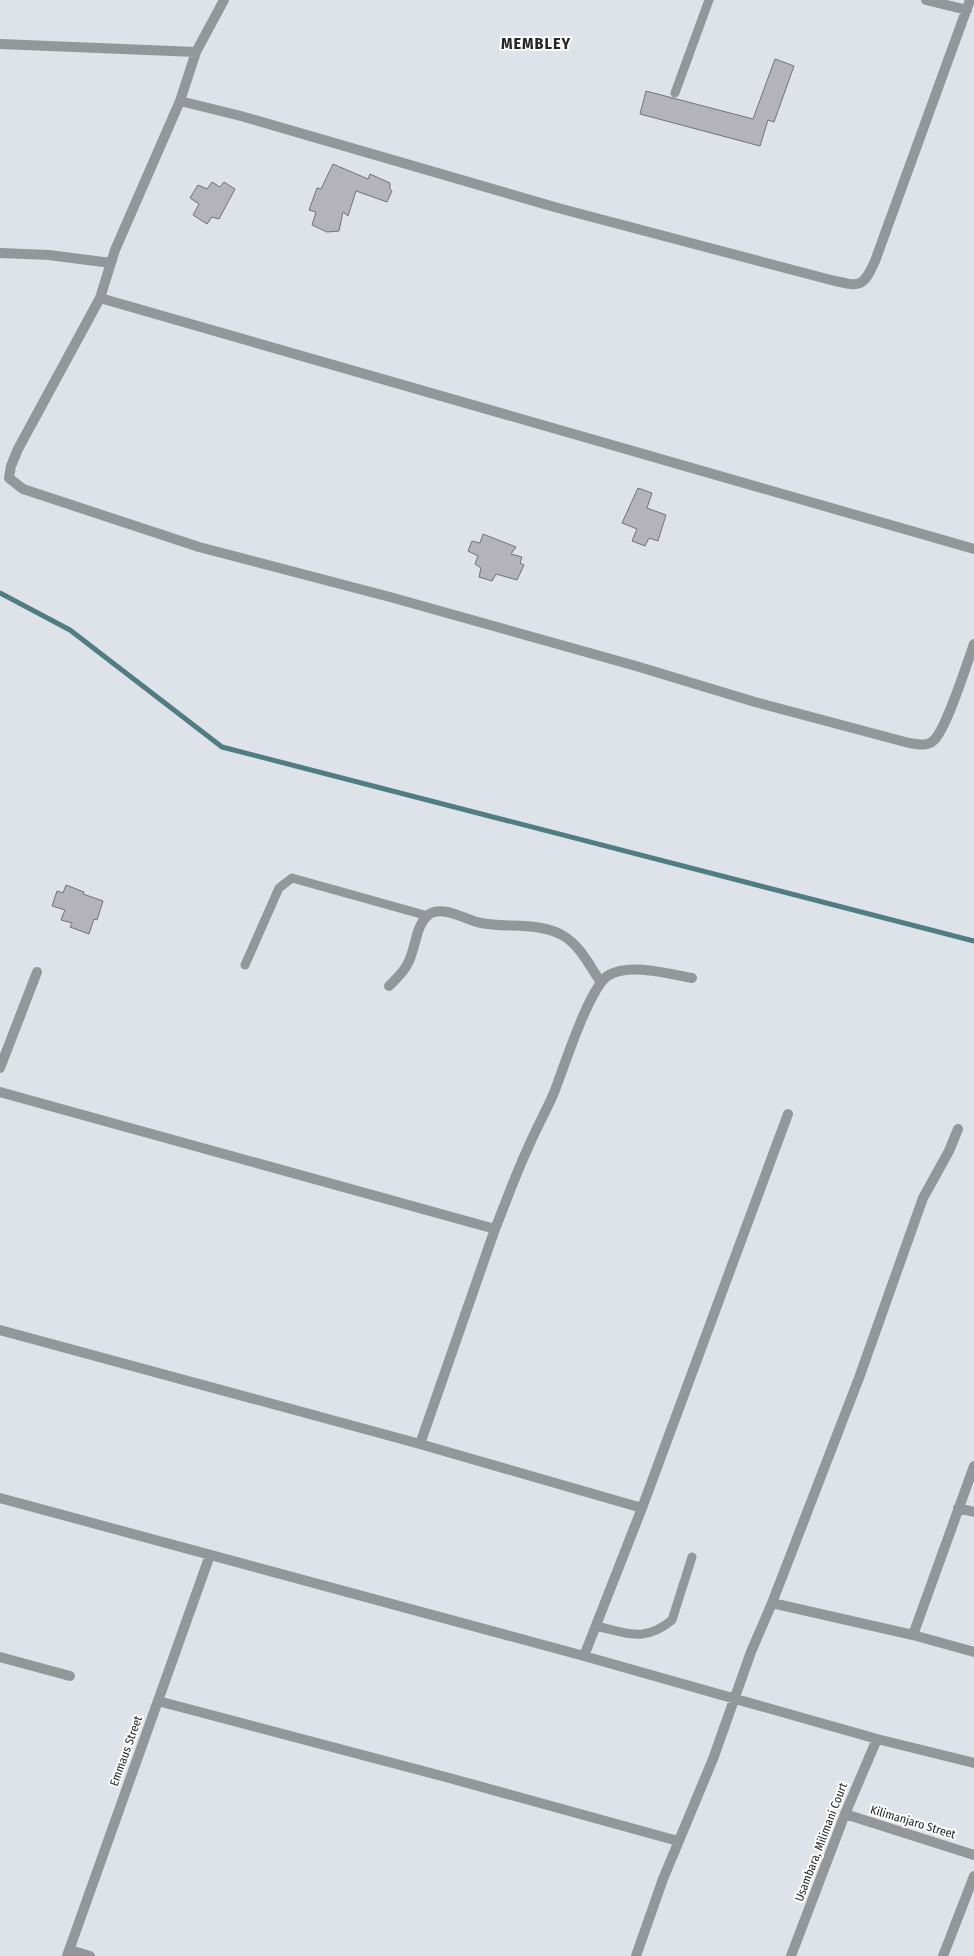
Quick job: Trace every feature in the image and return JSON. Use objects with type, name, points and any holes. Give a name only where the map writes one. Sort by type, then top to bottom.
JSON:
[{"type":"street","points":[[224,0],[196,52],[180,101],[111,263],[100,298],[15,455],[9,478],[24,489],[199,547],[636,666],[755,702],[909,743],[926,746],[934,741],[943,728],[974,644]]},
{"type":"street","points":[[180,101],[241,116],[558,208],[831,280],[847,284],[859,284],[866,279],[875,261],[969,5],[926,0]]},
{"type":"street","points":[[0,44],[196,52]]},
{"type":"street","points":[[0,253],[49,255],[111,263]]},
{"type":"street","points":[[100,298],[974,549]]},
{"type":"street","points":[[388,986],[408,963],[422,924],[428,916],[434,912],[443,911],[489,925],[539,928],[556,932],[573,943],[600,981]]},
{"type":"street","points":[[420,1444],[495,1229],[527,1150],[553,1094],[586,1010],[600,981],[608,975],[621,970],[662,972],[692,978]]},
{"type":"street","points":[[0,1068],[37,972]]},
{"type":"street","points":[[0,1092],[495,1229]]},
{"type":"street","points":[[584,1656],[642,1508],[788,1114]]},
{"type":"street","points":[[636,1956],[678,1841],[713,1759],[751,1652],[772,1603],[858,1378],[923,1198],[949,1152],[958,1129]]},
{"type":"street","points":[[0,1330],[420,1444],[642,1508]]},
{"type":"street","points":[[913,1635],[974,1466]]},
{"type":"street","points":[[0,1498],[584,1656],[877,1739],[974,1763]]},
{"type":"street","points":[[958,1508],[974,1512]]},
{"type":"street","name":"Emmaus Street","points":[[68,1953],[210,1556]]},
{"type":"street","points":[[772,1603],[913,1635],[974,1652]]},
{"type":"street","points":[[0,1657],[70,1676]]},
{"type":"street","points":[[158,1701],[442,1776],[678,1841]]},
{"type":"street","name":"Usambara, Milimani Court","points":[[791,1956],[845,1814],[877,1739]]},
{"type":"street","name":"Kilimanjaro Street","points":[[845,1814],[974,1855]]},
{"type":"street","points":[[943,1956],[974,1876]]},
{"type":"street","points":[[68,1953],[90,1956]]},
{"type":"lane","points":[[675,93],[709,0]]},
{"type":"lane","points":[[245,964],[279,888],[292,878],[428,916]]},
{"type":"lane","points":[[596,1626],[639,1635],[654,1632],[664,1626],[672,1620],[692,1557]]},
{"type":"building","points":[[775,59],[794,66],[774,122],[768,120],[760,146],[640,114],[646,91],[753,119]]},
{"type":"building","points":[[333,164],[368,179],[370,174],[390,183],[390,189],[392,191],[387,202],[356,191],[348,216],[343,212],[339,231],[327,232],[312,225],[316,212],[309,210],[317,188],[321,189]]},
{"type":"building","points":[[212,182],[220,187],[224,182],[235,189],[219,219],[212,217],[207,224],[193,215],[199,204],[190,198],[198,185],[207,189]]},
{"type":"building","points":[[638,488],[652,493],[647,508],[666,515],[658,541],[649,538],[645,546],[632,541],[637,529],[622,523]]},
{"type":"building","points":[[483,534],[516,547],[511,554],[522,557],[520,563],[524,565],[517,580],[496,574],[492,581],[479,577],[481,568],[475,564],[478,556],[468,551],[472,541],[480,543]]},
{"type":"building","points":[[66,885],[84,892],[83,894],[103,901],[97,920],[94,919],[89,934],[70,927],[72,923],[61,920],[65,910],[52,906],[57,891],[63,893]]},
{"type":"waterway","points":[[0,593],[70,630],[222,747],[974,941]]},
{"type":"district","name":"MEMBLEY","points":[[536,43]]}]
